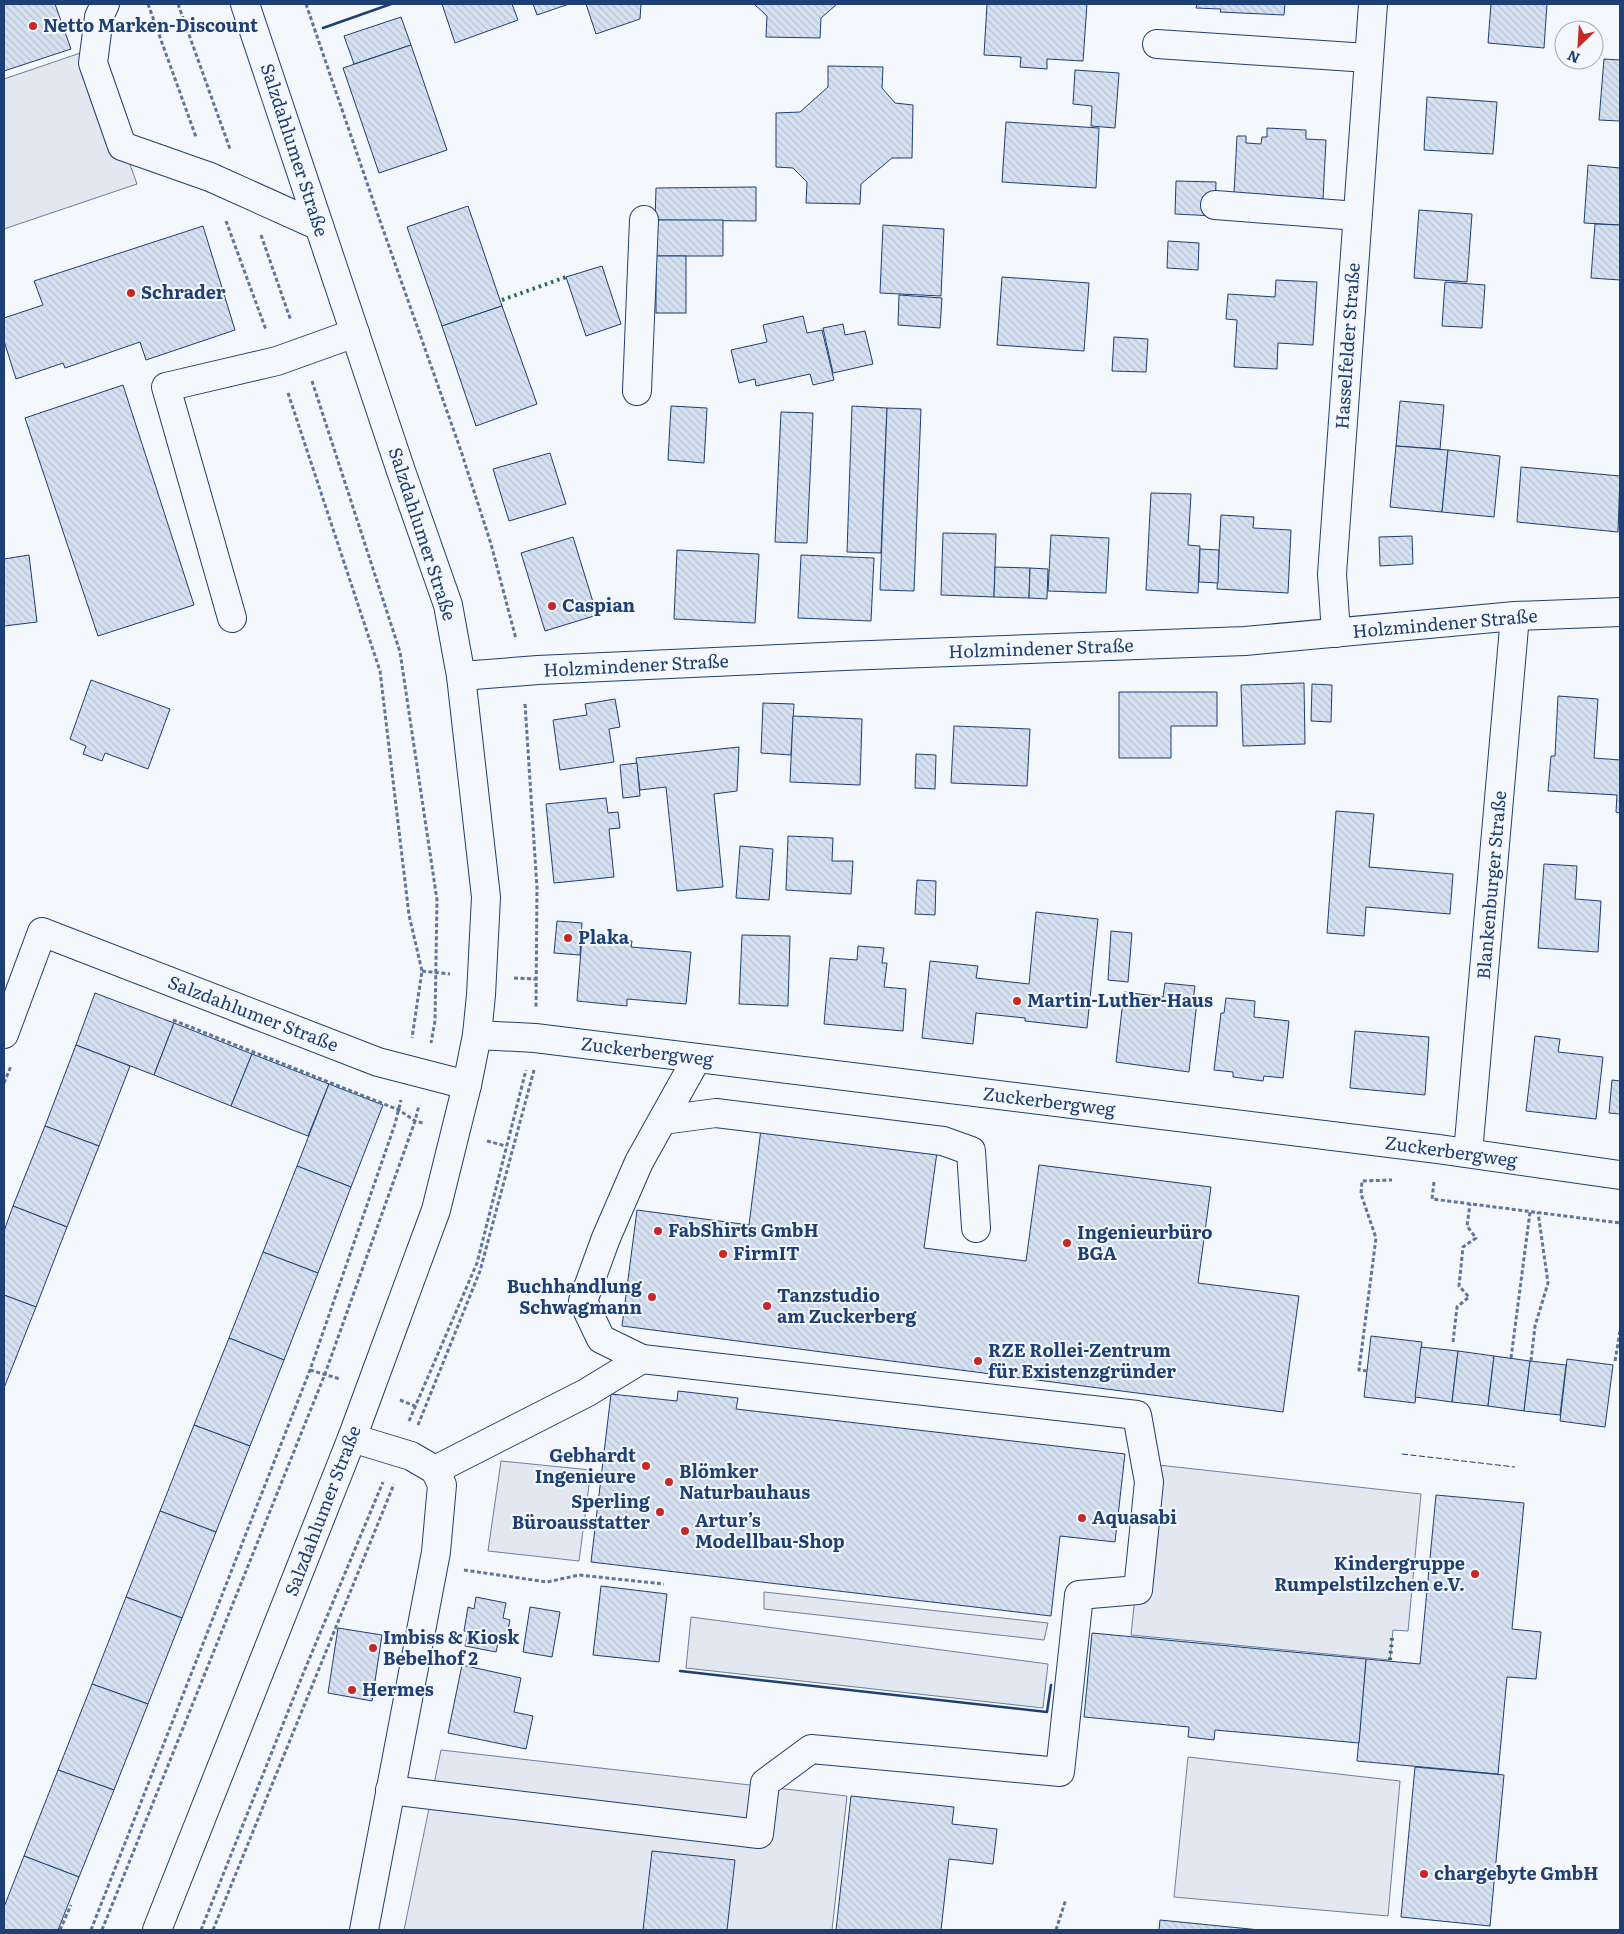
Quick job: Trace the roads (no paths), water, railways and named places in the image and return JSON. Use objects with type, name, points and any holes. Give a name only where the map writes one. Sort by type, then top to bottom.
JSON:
[{"type":"street","points":[[105,4],[99,17],[93,63],[122,146],[210,177],[319,226]]},
{"type":"street","name":"Salzdahlumer Straße","points":[[158,1930],[352,1438],[436,1210],[467,1085],[476,1035],[481,995],[486,897],[461,676],[448,605],[245,4]]},
{"type":"street","name":"Hasselfelder Straße","points":[[1336,633],[1332,574],[1373,4]]},
{"type":"street","points":[[1157,44],[1368,58]]},
{"type":"street","points":[[1215,205],[1357,216]]},
{"type":"street","points":[[637,391],[644,220]]},
{"type":"street","points":[[232,618],[166,387],[277,361],[355,333]]},
{"type":"street","name":"Holzmindener Straße","points":[[461,676],[524,671],[844,656],[1245,641],[1516,616],[1620,612]]},
{"type":"street","name":"Blankenburger Straße","points":[[1468,1153],[1516,616]]},
{"type":"street","name":"Salzdahlumer Straße","points":[[9,1046],[42,932],[378,1062],[467,1085]]},
{"type":"street","name":"Zuckerbergweg","points":[[476,1035],[538,1039],[1438,1149],[1620,1176]]},
{"type":"street","points":[[390,1790],[759,1834],[765,1783],[811,1749],[1060,1772],[1079,1595],[1138,1590],[1149,1482],[1137,1415],[642,1359],[601,1340],[583,1301],[606,1238],[639,1162],[697,1058]]},
{"type":"street","points":[[663,1120],[716,1113],[943,1142],[971,1151],[976,1228]]},
{"type":"street","points":[[435,1470],[578,1397],[642,1359]]},
{"type":"street","points":[[352,1438],[401,1452],[435,1470],[442,1485],[434,1566],[364,1930]]},
{"type":"place","name":"Netto Marken-Discount","points":[[33,26]]},
{"type":"place","name":"Schrader","points":[[131,293]]},
{"type":"place","name":"Caspian","points":[[552,606]]},
{"type":"place","name":"Plaka","points":[[568,938]]},
{"type":"place","name":"Martin-Luther-Haus","points":[[1017,1001]]},
{"type":"place","name":"FabShirts GmbH","points":[[658,1231]]},
{"type":"place","name":"Ingenieurbüro BGA","points":[[1067,1243]]},
{"type":"place","name":"FirmIT","points":[[723,1254]]},
{"type":"place","name":"Buchhandlung Schwagmann","points":[[652,1297]]},
{"type":"place","name":"Tanzstudio am Zuckerberg","points":[[767,1306]]},
{"type":"place","name":"RZE Rollei-Zentrum für Existenzgründer","points":[[978,1361]]},
{"type":"place","name":"Gebhardt Ingenieure","points":[[646,1466]]},
{"type":"place","name":"Blömker Naturbauhaus","points":[[669,1482]]},
{"type":"place","name":"Sperling Büroausstatter","points":[[660,1512]]},
{"type":"place","name":"Aquasabi","points":[[1082,1518]]},
{"type":"place","name":"Artur’s Modellbau-Shop","points":[[685,1531]]},
{"type":"place","name":"Kindergruppe Rumpelstilzchen e.V.","points":[[1475,1574]]},
{"type":"place","name":"Imbiss & Kiosk Bebelhof 2","points":[[373,1648]]},
{"type":"place","name":"Hermes","points":[[352,1690]]},
{"type":"place","name":"chargebyte GmbH","points":[[1424,1874]]}]
